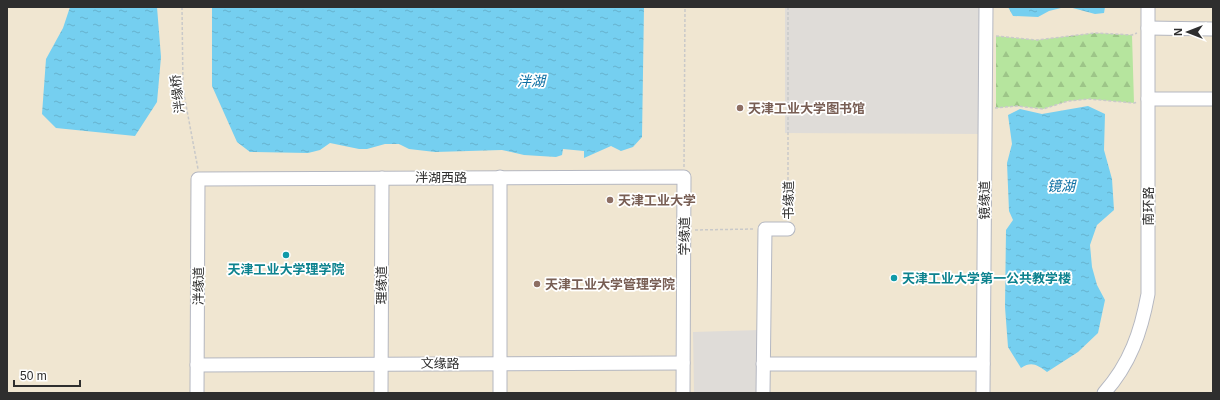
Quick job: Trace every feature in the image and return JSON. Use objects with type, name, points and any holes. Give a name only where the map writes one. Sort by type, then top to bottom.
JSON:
[{"type":"street","name":"镜缘道","points":[[983,393],[986,7]]},
{"type":"street","name":"南环路","points":[[1104,393],[1116,379],[1132,351],[1143,323],[1148,294],[1148,7]]},
{"type":"street","points":[[1148,28],[1213,29]]},
{"type":"street","points":[[1148,99],[1213,99]]},
{"type":"street","points":[[500,177],[500,393]]},
{"type":"street","name":"泮湖西路","points":[[198,179],[684,177]]},
{"type":"street","name":"学缘道","points":[[683,393],[684,177]]},
{"type":"street","name":"理缘道","points":[[381,393],[382,178]]},
{"type":"street","name":"泮缘道","points":[[197,393],[198,179]]},
{"type":"street","name":"书缘道","points":[[763,393],[765,229],[788,229]]},
{"type":"street","name":"文缘路","points":[[197,365],[381,363],[683,363]]},
{"type":"street","points":[[763,364],[983,364]]},
{"type":"path","name":"泮缘桥","points":[[182,7],[183,89],[198,179]]},
{"type":"path","points":[[684,177],[685,7]]},
{"type":"path","name":"书缘道","points":[[788,7],[788,229]]},
{"type":"path","points":[[986,36],[1016,37],[1037,40],[1095,33],[1132,35],[1148,28]]},
{"type":"path","points":[[985,110],[1017,106],[1043,109],[1068,100],[1134,103],[1148,99]]},
{"type":"path","points":[[684,230],[765,229]]},
{"type":"shaded area","name":"天津工业大学","points":[[7,7],[1213,7],[1213,393],[7,393]]},
{"type":"shaded area","points":[[983,7],[982,134],[785,133],[785,8]]},
{"type":"shaded area","points":[[760,330],[760,393],[694,393],[693,332]]},
{"type":"green space","points":[[1095,33],[1132,35],[1134,103],[1089,99],[1068,101],[1043,109],[1017,106],[996,108],[996,36],[1037,40]]},
{"type":"water","points":[[70,7],[157,7],[161,57],[157,102],[135,136],[56,128],[42,114],[46,59],[63,28]]},
{"type":"water","name":"泮湖","points":[[212,7],[644,7],[642,137],[633,147],[621,151],[611,146],[584,158],[584,151],[563,149],[562,155],[556,157],[524,155],[502,150],[435,152],[409,149],[399,144],[385,144],[367,149],[359,149],[330,143],[320,150],[308,153],[250,152],[237,142],[212,86]]},
{"type":"water","points":[[1008,7],[1065,7],[1049,11],[1038,17],[1013,16]]},
{"type":"water","points":[[1069,7],[1105,7],[1104,13],[1095,14]]},
{"type":"water","name":"镜湖","points":[[1088,106],[1105,114],[1104,150],[1112,179],[1114,210],[1097,225],[1090,245],[1092,267],[1097,285],[1105,300],[1098,333],[1078,352],[1047,372],[1040,367],[1031,364],[1021,368],[1008,347],[1005,307],[1006,230],[1013,220],[1009,211],[1007,163],[1012,144],[1008,115],[1020,109],[1042,114]]},
{"type":"place","name":"天津工业大学图书馆","points":[[740,108]]},
{"type":"place","name":"天津工业大学","points":[[610,200]]},
{"type":"place","name":"天津工业大学理学院","points":[[286,255]]},
{"type":"place","name":"天津工业大学第一公共教学楼","points":[[894,278]]},
{"type":"place","name":"天津工业大学管理学院","points":[[537,284]]}]
